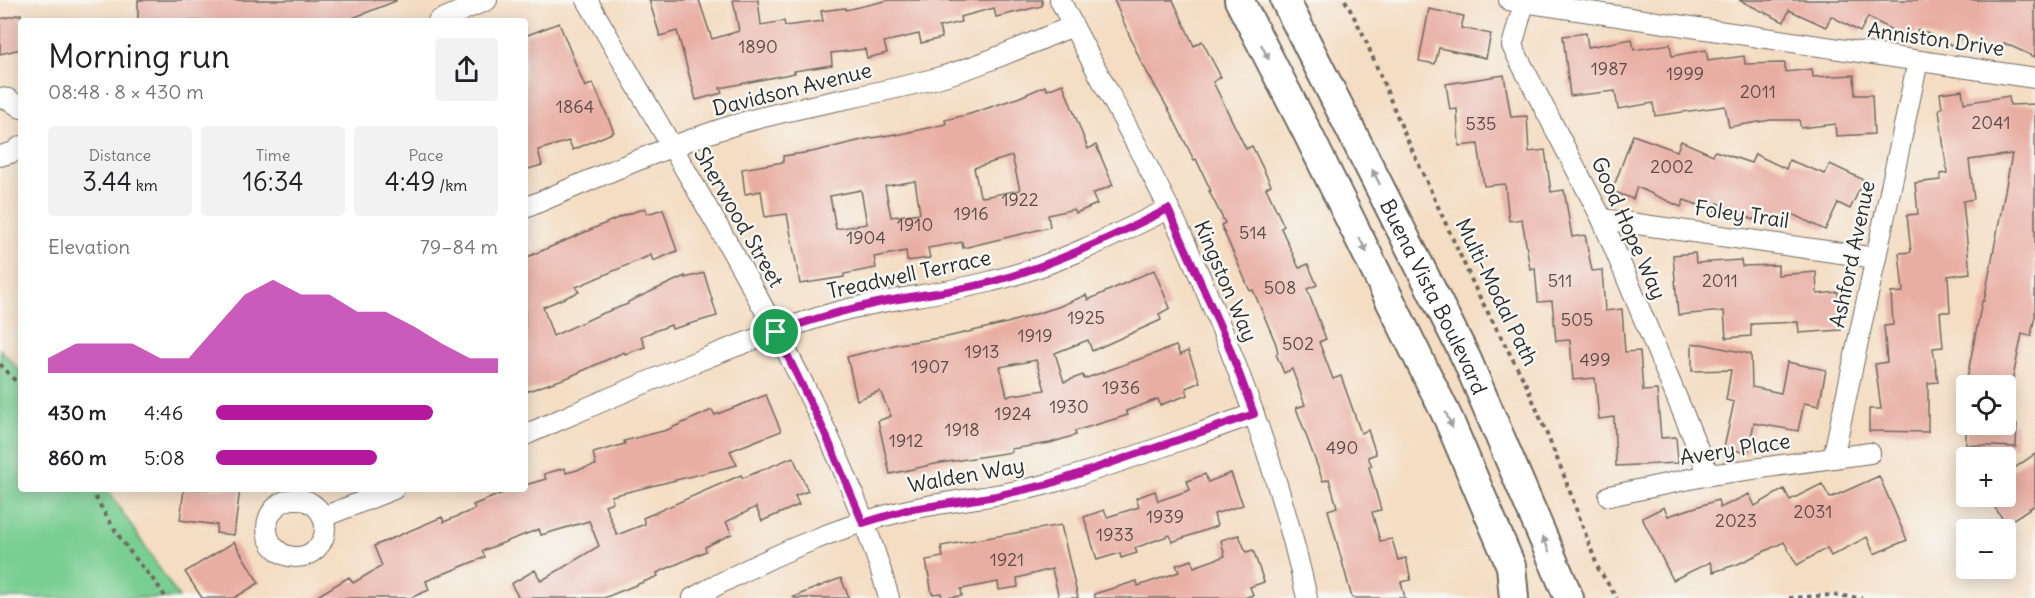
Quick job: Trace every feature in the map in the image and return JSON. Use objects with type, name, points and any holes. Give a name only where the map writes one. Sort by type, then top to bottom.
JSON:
[{"type":"main road","name":"Buena Vista Boulevard","points":[[1239,0],[1448,417],[1511,566],[1514,598]]},
{"type":"main road","name":"Buena Vista Boulevard","points":[[1285,0],[1467,360],[1569,598]]},
{"type":"street","points":[[445,18],[487,0]]},
{"type":"street","name":"Sherwood Street","points":[[587,0],[776,332],[845,478],[889,598]]},
{"type":"street","name":"Kingston Way","points":[[1060,0],[1168,209],[1228,344],[1268,451],[1307,598]]},
{"type":"street","name":"Anniston Drive","points":[[1517,1],[2035,78]]},
{"type":"street","name":"Good Hope Way","points":[[1517,1],[1512,46],[1602,219],[1709,476]]},
{"type":"street","name":"Davidson Avenue","points":[[528,207],[671,146],[791,109],[938,78],[1073,26]]},
{"type":"street","name":"Ashford Avenue","points":[[1833,458],[1918,61]]},
{"type":"street","points":[[0,98],[8,99],[18,106]]},
{"type":"street","points":[[0,156],[18,149]]},
{"type":"street","name":"Treadwell Terrace","points":[[528,434],[729,349],[776,332],[873,303],[953,291],[995,281],[1077,253],[1168,209]]},
{"type":"street","name":"Foley Trail","points":[[1602,219],[1876,258]]},
{"type":"street","name":"Walden Way","points":[[693,598],[765,560],[863,523],[906,510],[996,496],[1049,484],[1254,414]]},
{"type":"street","name":"Avery Place","points":[[1609,496],[1709,476],[1870,453]]},
{"type":"street","points":[[323,517],[386,492]]},
{"type":"path","name":"Multi-Modal Path","points":[[1345,0],[1363,34],[1403,130],[1477,292],[1527,386],[1563,473],[1598,568],[1617,598]]},
{"type":"path","points":[[0,364],[18,384]]},
{"type":"path","points":[[93,492],[104,514],[166,598]]},
{"type":"path","points":[[1790,598],[1832,595],[1862,598]]},
{"type":"green space","points":[[0,349],[18,369],[18,492],[109,492],[179,598],[0,598]]},
{"type":"building","points":[[138,0],[396,0],[353,18],[138,18]]},
{"type":"building","points":[[649,0],[699,0],[712,39],[739,31],[733,0],[758,0],[761,25],[784,21],[785,26],[823,21],[821,11],[845,8],[846,10],[889,0],[1042,0],[1042,6],[996,17],[994,8],[960,17],[961,22],[939,27],[942,38],[921,43],[919,34],[884,42],[887,53],[867,58],[865,49],[831,53],[832,65],[720,88],[722,93],[696,100],[677,31],[660,36]]},
{"type":"building","points":[[1114,0],[1173,0],[1194,46],[1202,41],[1221,77],[1213,82],[1246,149],[1252,146],[1271,185],[1266,188],[1284,226],[1281,228],[1299,268],[1308,264],[1317,285],[1307,289],[1326,339],[1319,342],[1333,379],[1341,376],[1361,433],[1368,430],[1376,454],[1368,457],[1372,466],[1369,467],[1381,510],[1372,512],[1380,541],[1392,539],[1398,560],[1406,558],[1411,580],[1401,582],[1405,598],[1352,598],[1328,510],[1337,507],[1329,479],[1323,481],[1296,408],[1305,405],[1292,369],[1284,373],[1276,354],[1278,353],[1276,344],[1221,225],[1225,223],[1209,191],[1211,191],[1196,159],[1194,160],[1141,62]]},
{"type":"building","points":[[1739,0],[2035,0],[2035,57],[2004,43],[1999,54],[1961,37],[1956,47],[1918,29],[1912,41],[1868,17],[1860,32],[1831,16],[1826,27],[1789,10],[1784,22]]},
{"type":"building","points":[[1429,9],[1464,16],[1461,28],[1491,34],[1486,58],[1439,48],[1435,64],[1419,61]]},
{"type":"building","points":[[21,14],[21,18],[18,18],[18,50],[0,54],[0,19]]},
{"type":"building","points":[[559,23],[585,87],[593,83],[614,132],[573,150],[569,141],[538,150],[542,165],[528,169],[528,35]]},
{"type":"building","points":[[1586,33],[1588,47],[1632,39],[1634,50],[1670,44],[1672,56],[1706,50],[1708,61],[1744,56],[1745,64],[1785,63],[1785,72],[1812,69],[1813,77],[1854,75],[1855,95],[1872,95],[1874,134],[1836,136],[1835,124],[1801,128],[1799,120],[1771,120],[1729,127],[1725,106],[1655,116],[1653,103],[1618,109],[1615,91],[1570,96],[1563,36]]},
{"type":"building","points":[[1504,75],[1511,117],[1527,116],[1529,152],[1545,150],[1551,192],[1564,190],[1572,237],[1585,235],[1592,271],[1602,270],[1605,311],[1622,309],[1625,352],[1640,351],[1643,391],[1657,390],[1661,438],[1676,437],[1678,463],[1616,466],[1614,417],[1599,419],[1595,378],[1573,380],[1570,340],[1556,341],[1552,301],[1538,302],[1535,268],[1530,269],[1522,219],[1509,221],[1505,184],[1484,186],[1478,144],[1459,146],[1457,109],[1450,110],[1446,84]]},
{"type":"building","points":[[1063,84],[1088,149],[1096,145],[1113,185],[1092,194],[1097,204],[1076,213],[1074,209],[1048,215],[1050,227],[963,248],[962,242],[928,248],[930,258],[907,261],[906,251],[874,257],[876,268],[844,274],[844,277],[800,284],[787,214],[765,217],[761,191],[745,194],[742,169],[783,162],[783,156],[946,124],[945,120],[1020,97],[1045,86],[1047,90]],"holes":[[[1012,156],[1020,190],[980,196],[974,168]],[[915,181],[920,213],[891,217],[885,186]],[[861,190],[867,224],[836,229],[830,196]]]},
{"type":"building","points":[[1962,90],[1964,103],[2009,96],[2010,105],[2035,104],[2035,316],[2031,336],[2022,334],[2013,375],[1968,375],[2012,154],[1969,160],[1974,199],[1963,201],[1970,273],[1948,276],[1950,312],[1940,312],[1943,347],[1933,348],[1938,382],[1928,383],[1928,432],[1869,431],[1869,409],[1881,409],[1875,364],[1887,362],[1884,326],[1893,325],[1891,293],[1903,292],[1899,253],[1911,252],[1907,215],[1918,214],[1915,183],[1940,180],[1940,174],[1947,173],[1939,109],[1942,108],[1940,93]]},
{"type":"building","points":[[1633,135],[1677,151],[1681,141],[1713,155],[1715,151],[1751,163],[1755,154],[1786,169],[1789,160],[1825,174],[1830,164],[1864,180],[1850,209],[1838,203],[1825,230],[1792,214],[1789,223],[1758,212],[1754,220],[1718,203],[1715,211],[1684,200],[1681,207],[1637,187],[1633,199],[1612,191]]},
{"type":"building","points":[[645,208],[647,214],[663,209],[677,251],[653,261],[651,255],[576,287],[579,292],[543,307],[553,336],[628,304],[685,276],[685,278],[704,273],[717,316],[672,329],[671,325],[641,336],[645,347],[625,354],[624,352],[569,377],[528,391],[528,257]]},
{"type":"building","points":[[1695,253],[1696,263],[1741,260],[1742,266],[1778,265],[1778,275],[1816,272],[1817,294],[1838,292],[1841,330],[1799,333],[1798,322],[1751,324],[1751,336],[1726,338],[1724,311],[1678,315],[1673,255]]},
{"type":"building","points":[[1154,270],[1170,308],[1159,314],[1161,320],[1092,351],[1088,340],[1055,353],[1064,382],[1083,375],[1084,379],[1176,346],[1180,355],[1188,351],[1200,382],[1186,388],[1188,395],[1160,405],[1158,399],[1126,411],[1128,415],[1075,431],[1076,435],[1050,443],[890,474],[878,421],[891,416],[880,391],[857,400],[847,357],[898,344],[947,337],[1007,323],[1058,307],[1086,295],[1088,300]],"holes":[[[1036,360],[1045,390],[1007,396],[1000,367]]]},
{"type":"building","points":[[1692,344],[1751,354],[1752,387],[1781,393],[1787,362],[1826,370],[1819,406],[1804,403],[1798,431],[1754,423],[1748,453],[1724,448],[1734,402],[1726,400],[1731,370],[1692,371]]},
{"type":"building","points":[[766,395],[781,431],[730,451],[737,465],[611,496],[613,502],[605,505],[617,535],[645,524],[643,518],[741,475],[743,478],[793,457],[808,491],[795,496],[799,505],[762,521],[756,507],[726,522],[732,534],[705,547],[706,551],[657,573],[658,576],[604,598],[519,598],[511,584],[535,570],[541,581],[599,546],[589,521],[541,535],[539,529],[482,551],[485,557],[426,581],[429,590],[410,598],[314,598],[349,577],[353,583],[382,566],[374,546],[442,517],[444,522],[475,509],[473,505],[506,492],[528,492],[528,484],[546,479],[544,474],[565,468],[566,473],[596,465],[593,453],[625,444],[624,441],[667,430],[712,410],[715,415]]},
{"type":"building","points":[[2017,424],[2016,447],[1966,445],[1966,435],[2016,435]]},
{"type":"building","points":[[2035,454],[2035,505],[2014,519],[2003,519],[1994,507],[2016,507],[2016,467]]},
{"type":"building","points":[[1231,473],[1243,505],[1214,514],[1217,526],[1172,542],[1170,535],[1135,548],[1137,553],[1121,558],[1120,553],[1097,560],[1084,517],[1104,510],[1107,517],[1139,507],[1136,498],[1155,491],[1158,501],[1190,490],[1187,481],[1205,474],[1208,482]]},
{"type":"building","points":[[1879,476],[1907,540],[1874,554],[1867,537],[1831,556],[1827,548],[1797,565],[1784,542],[1738,564],[1713,572],[1710,562],[1673,580],[1642,518],[1664,507],[1668,516],[1718,500],[1720,508],[1749,494],[1755,506],[1784,489],[1790,500],[1822,484],[1830,498]]},
{"type":"building","points":[[184,492],[240,492],[234,535],[216,533],[217,525],[180,520]]},
{"type":"building","points":[[1061,525],[1078,598],[1059,598],[1052,569],[1017,578],[1018,587],[999,590],[998,582],[961,589],[962,596],[942,598],[941,593],[932,594],[926,560],[943,557],[941,546]]},
{"type":"building","points":[[1239,535],[1246,552],[1253,550],[1264,582],[1250,587],[1253,595],[1244,598],[1095,598],[1094,594],[1137,581],[1138,586],[1179,572],[1176,565],[1192,560],[1194,567],[1225,556],[1221,540]]},
{"type":"building","points":[[234,542],[259,583],[234,598],[202,598],[185,572]]},
{"type":"building","points":[[841,578],[849,598],[793,597]]},
{"type":"route","points":[[1168,209],[1228,344],[1254,414],[1049,484],[996,496],[906,510],[863,523],[825,433],[776,332],[873,303],[953,291],[995,281],[1077,253],[1168,209]]}]
